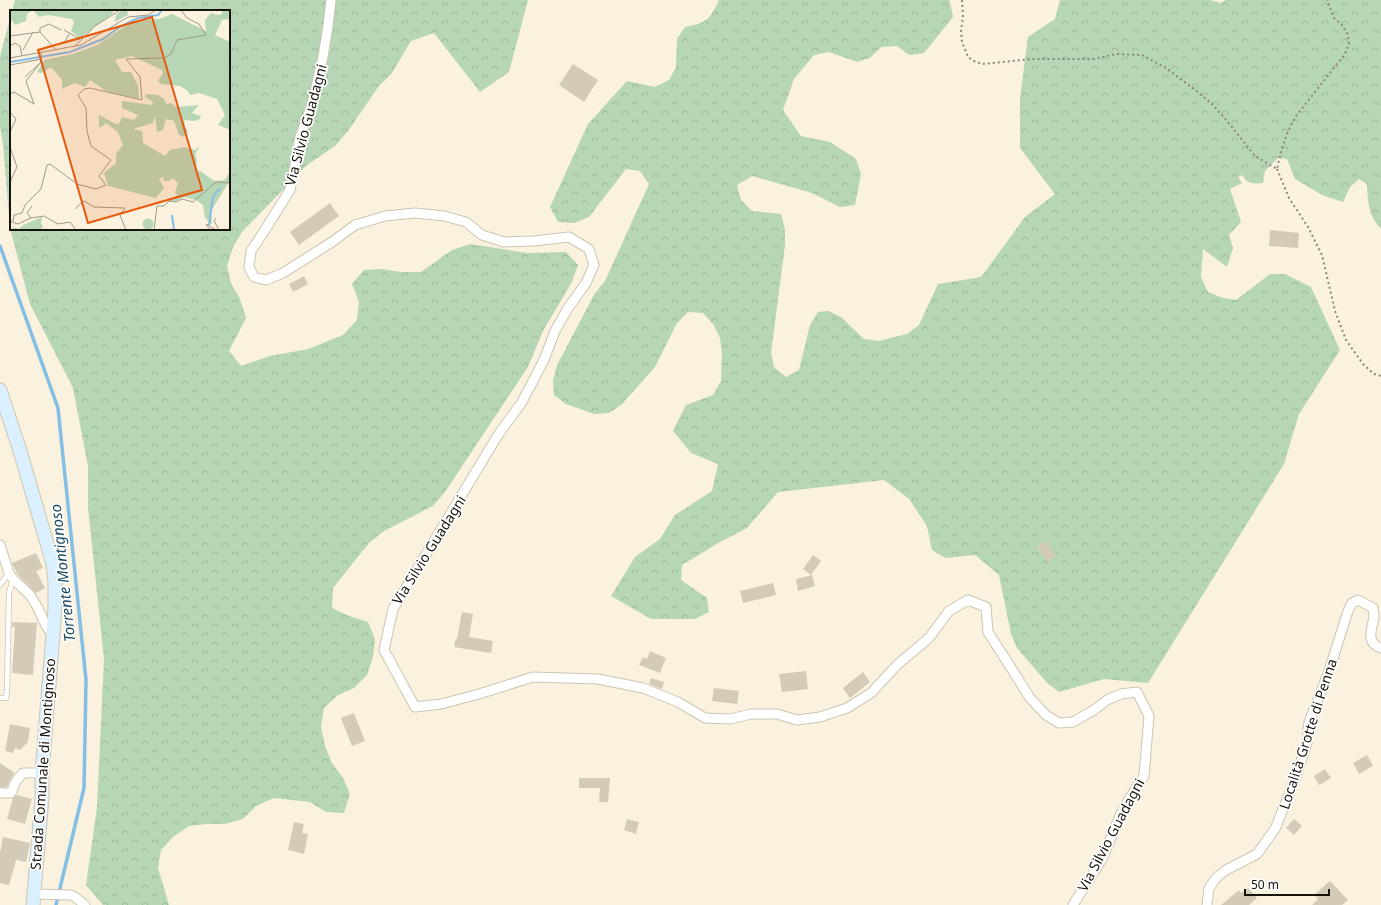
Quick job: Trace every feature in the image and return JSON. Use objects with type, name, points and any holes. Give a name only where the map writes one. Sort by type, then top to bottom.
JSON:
[{"type":"street","name":"Via Silvio Guadagni","points":[[331,0],[323,58],[312,104],[300,137],[290,190],[251,250],[249,267],[254,277],[266,280],[283,273],[332,242],[355,225],[385,216],[415,213],[444,216],[466,222],[482,235],[504,242],[534,242],[569,237],[589,249],[594,265],[586,283],[568,308],[555,331],[544,360],[522,402],[498,435],[460,500],[393,608],[384,650],[415,707],[441,704],[534,677],[598,679],[644,688],[678,702],[705,718],[730,718],[751,714],[777,714],[797,720],[820,717],[847,708],[870,693],[898,664],[929,638],[949,611],[968,600],[986,607],[988,632],[1030,698],[1046,715],[1059,723],[1073,722],[1094,710],[1107,700],[1121,694],[1137,692],[1148,716],[1144,776],[1123,809],[1102,859],[1073,905]]},
{"type":"street","name":"Strada Comunale di Montignoso","points":[[0,390],[54,564],[56,582],[42,773],[37,898]]},
{"type":"street","points":[[0,545],[11,576],[30,595],[52,635]]},
{"type":"street","name":"Località Grotte di Penna","points":[[1208,905],[1209,888],[1217,877],[1226,870],[1258,854],[1275,829],[1294,782],[1307,743],[1309,722],[1328,674],[1344,622],[1352,603],[1358,600],[1373,608],[1374,617],[1371,627],[1371,640],[1376,647],[1381,648]]},
{"type":"street","points":[[0,793],[11,793],[16,781],[23,772],[42,773]]},
{"type":"street","points":[[37,898],[71,895],[81,904]]},
{"type":"lane","points":[[0,585],[11,576]]},
{"type":"lane","points":[[0,698],[6,698],[7,691],[9,593],[11,576]]},
{"type":"path","points":[[962,0],[962,42],[968,57],[974,61],[982,64],[1032,59],[1093,59],[1117,54],[1142,55],[1166,68],[1212,104],[1254,156],[1278,168]]},
{"type":"path","points":[[1327,0],[1334,18],[1342,25],[1348,35],[1349,44],[1345,54],[1296,116],[1284,142],[1278,168],[1289,198],[1308,227],[1322,255],[1335,311],[1346,340],[1363,364],[1374,374],[1381,376]]},
{"type":"green space","points":[[15,0],[528,0],[509,72],[480,92],[434,33],[411,41],[392,73],[379,86],[348,131],[336,145],[306,166],[242,232],[233,247],[227,266],[231,283],[240,299],[246,318],[229,351],[241,366],[270,356],[308,349],[343,335],[357,320],[359,302],[352,284],[364,270],[382,269],[401,272],[421,272],[452,250],[470,244],[527,253],[566,252],[578,265],[572,282],[543,331],[528,367],[445,492],[433,506],[384,531],[369,543],[333,588],[332,608],[349,616],[368,622],[375,639],[373,657],[367,675],[354,688],[338,695],[324,708],[321,727],[325,746],[332,763],[343,778],[350,794],[344,813],[326,812],[310,802],[274,798],[256,806],[243,819],[225,824],[189,826],[173,837],[161,850],[158,868],[169,905],[103,905],[86,885],[97,807],[104,659],[88,507],[88,466],[73,388],[30,304],[11,230],[230,230],[230,10],[12,10]]},
{"type":"green space","points":[[719,0],[949,0],[953,17],[924,53],[909,55],[897,46],[881,47],[870,58],[857,62],[829,52],[814,55],[794,79],[783,110],[801,136],[830,142],[856,159],[861,174],[855,205],[840,207],[812,193],[752,176],[737,185],[741,200],[752,211],[781,214],[785,230],[785,245],[771,353],[774,367],[786,377],[799,370],[810,325],[818,312],[828,311],[841,317],[864,339],[879,341],[907,334],[919,325],[938,284],[981,277],[1025,217],[1055,194],[1020,148],[1020,98],[1028,37],[1055,19],[1060,0],[1210,0],[1221,3],[1225,0],[1381,0],[1381,229],[1371,213],[1367,184],[1359,179],[1350,187],[1343,202],[1322,195],[1295,179],[1287,159],[1278,158],[1265,171],[1263,183],[1250,183],[1242,175],[1238,177],[1242,183],[1230,189],[1241,222],[1229,235],[1233,248],[1227,267],[1203,249],[1201,277],[1208,292],[1223,298],[1236,300],[1270,274],[1285,274],[1311,287],[1340,350],[1299,414],[1284,464],[1148,683],[1104,679],[1059,692],[1047,683],[1017,648],[1011,634],[999,575],[975,555],[945,558],[932,550],[927,526],[909,499],[884,480],[778,492],[747,528],[682,565],[681,580],[707,598],[709,612],[695,619],[651,619],[611,596],[635,557],[660,539],[675,515],[712,491],[718,464],[691,453],[673,431],[686,405],[713,395],[721,381],[722,352],[720,338],[713,324],[703,313],[688,312],[677,323],[655,367],[622,404],[609,413],[594,414],[566,404],[554,395],[553,381],[557,365],[595,293],[605,281],[649,184],[640,171],[626,169],[589,217],[574,223],[558,222],[550,207],[588,124],[627,81],[655,87],[669,80],[676,67],[677,39],[685,27],[698,24],[706,20],[713,12]]},
{"type":"green space","points":[[10,19],[10,228],[3,144],[0,127],[0,56]]},
{"type":"building","points":[[573,64],[598,80],[584,102],[559,85]]},
{"type":"building","points":[[330,203],[339,216],[299,245],[290,232]]},
{"type":"building","points":[[1270,230],[1299,233],[1298,248],[1269,246]]},
{"type":"building","points":[[304,276],[308,284],[293,292],[289,284]]},
{"type":"building","points":[[1046,541],[1056,556],[1048,562],[1037,547]]},
{"type":"building","points":[[36,553],[43,568],[36,571],[45,588],[36,593],[18,575],[12,563]]},
{"type":"building","points":[[813,555],[821,561],[811,575],[803,569]]},
{"type":"building","points":[[812,575],[815,586],[798,591],[796,579]]},
{"type":"building","points":[[773,583],[776,595],[743,603],[740,591]]},
{"type":"building","points":[[462,612],[473,614],[469,637],[493,641],[491,653],[454,647]]},
{"type":"building","points":[[12,622],[37,623],[33,675],[12,673],[15,626],[12,628]]},
{"type":"building","points":[[650,651],[666,658],[660,673],[639,665],[643,657],[647,659]]},
{"type":"building","points":[[806,671],[808,689],[782,692],[779,674]]},
{"type":"building","points":[[863,672],[870,682],[850,698],[843,688]]},
{"type":"building","points":[[651,678],[664,682],[662,689],[649,684]]},
{"type":"building","points":[[714,688],[739,691],[737,704],[712,701]]},
{"type":"building","points":[[354,713],[365,741],[352,746],[341,718]]},
{"type":"building","points":[[10,724],[30,728],[28,742],[20,750],[15,748],[13,753],[5,751]]},
{"type":"building","points":[[1367,755],[1373,766],[1359,774],[1353,763]]},
{"type":"building","points":[[0,763],[15,773],[7,787],[0,787]]},
{"type":"building","points":[[1325,769],[1331,778],[1319,785],[1314,776]]},
{"type":"building","points":[[579,778],[610,778],[608,802],[599,802],[600,788],[579,788]]},
{"type":"building","points":[[17,795],[32,799],[25,824],[7,819],[13,798]]},
{"type":"building","points":[[627,819],[639,822],[636,834],[624,830]]},
{"type":"building","points":[[1294,819],[1302,826],[1294,835],[1286,828]]},
{"type":"building","points":[[294,822],[304,824],[302,833],[308,834],[304,854],[288,850]]},
{"type":"building","points":[[3,837],[30,843],[26,862],[16,860],[9,885],[0,883],[0,853]]},
{"type":"building","points":[[1330,881],[1348,900],[1342,905],[1312,905],[1318,899],[1314,895]]},
{"type":"building","points":[[1248,888],[1257,898],[1249,905],[1221,905],[1239,890],[1241,893]]},
{"type":"waterway","name":"Torrente Montignoso","points":[[0,246],[58,408],[86,680],[84,788],[56,905]]}]
